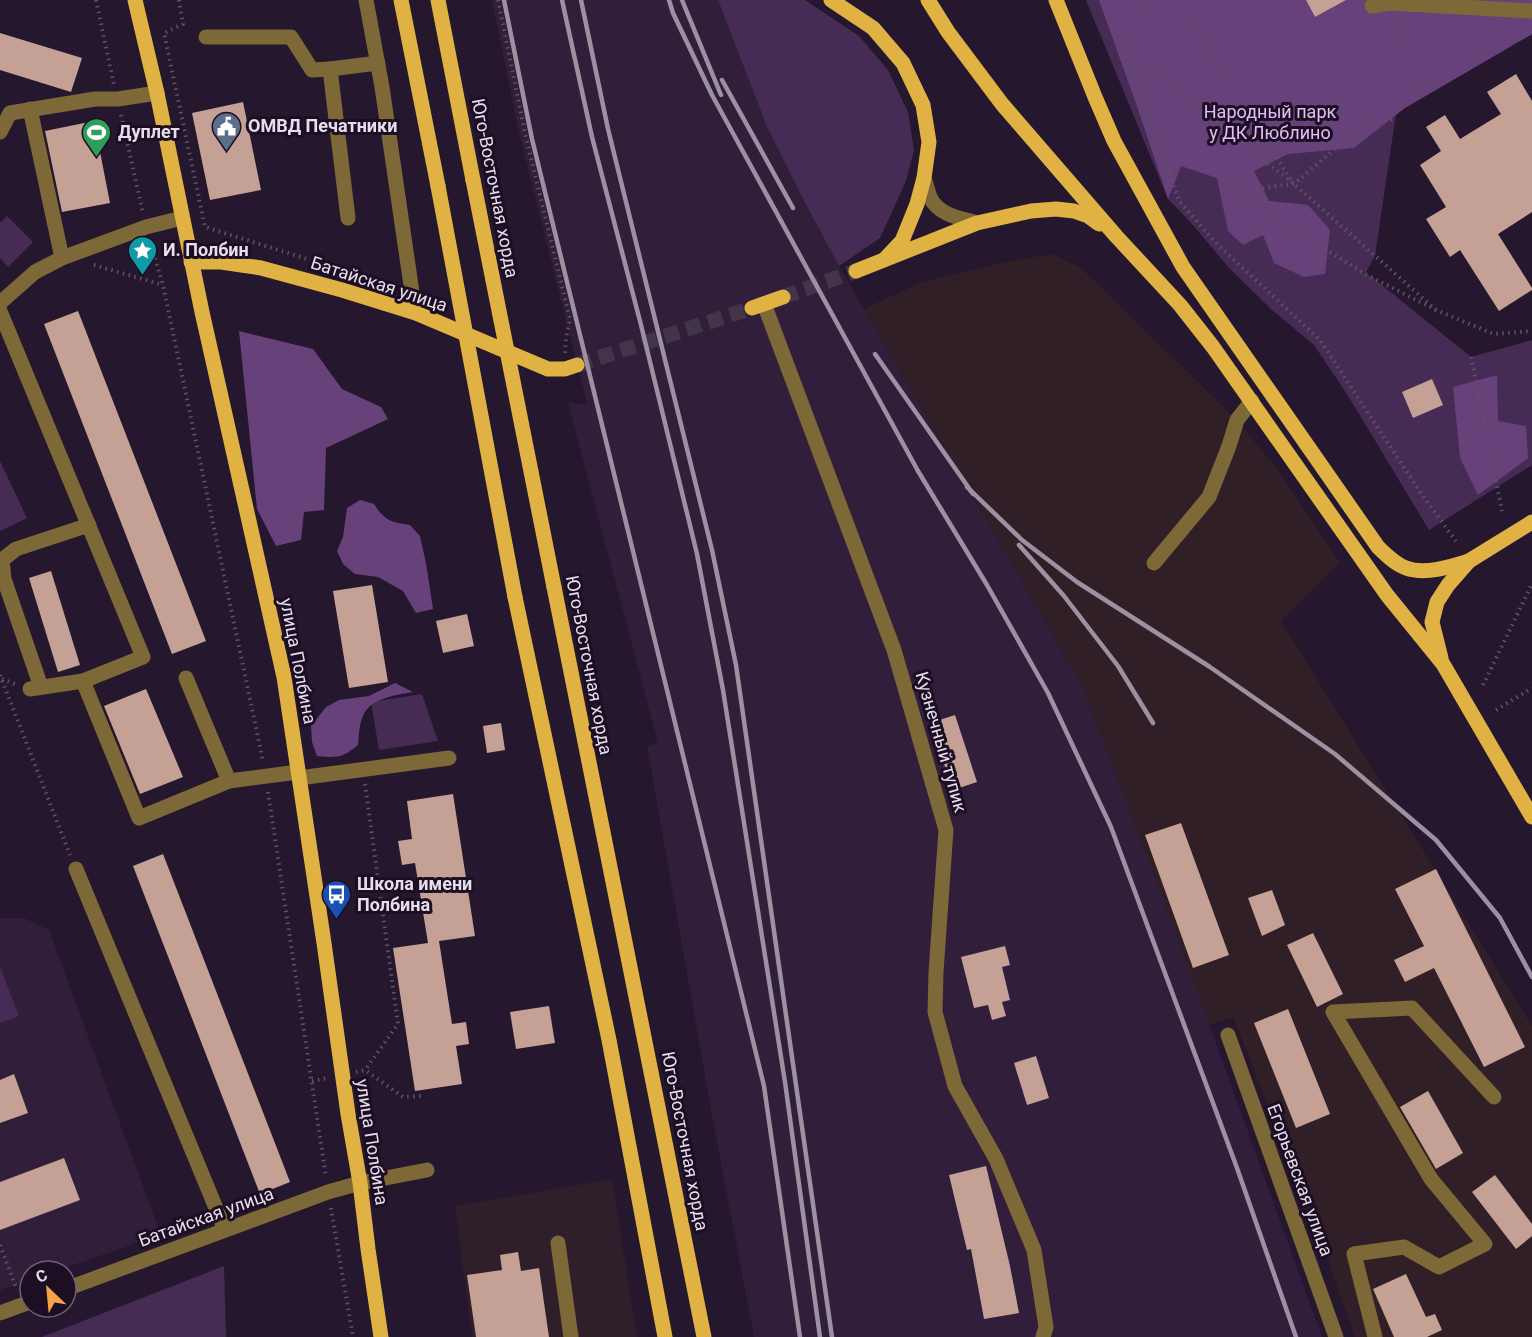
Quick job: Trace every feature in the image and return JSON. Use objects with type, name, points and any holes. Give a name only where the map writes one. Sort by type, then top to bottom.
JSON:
[{"type":"main road","name":"улица Полбина","points":[[135,0],[284,677],[381,1337]]},
{"type":"main road","points":[[400,0],[438,186],[515,597],[609,1040],[665,1337]]},
{"type":"main road","name":"Юго-Восточная хорда","points":[[438,0],[704,1337]]},
{"type":"main road","points":[[831,0],[873,28],[903,63],[923,105],[929,142],[924,178],[917,204],[902,241],[885,259]]},
{"type":"main road","points":[[928,0],[948,32],[1002,104],[1116,236],[1180,305],[1252,401],[1387,595],[1443,664],[1532,817]]},
{"type":"main road","points":[[1056,0],[1114,141],[1183,267],[1378,547],[1390,559],[1406,568],[1436,570],[1469,561],[1532,522]]},
{"type":"main road","points":[[856,271],[976,223],[1031,212],[1056,209],[1074,211],[1088,216],[1116,236]]},
{"type":"main road","name":"Батайская улица","points":[[191,262],[221,262],[261,268],[342,290],[416,313],[548,369],[571,367]]},
{"type":"main road","points":[[758,306],[783,297]]},
{"type":"main road","points":[[1443,664],[1432,622],[1437,602],[1469,561]]},
{"type":"street","points":[[366,0],[378,63],[416,313]]},
{"type":"street","points":[[1372,6],[1389,3],[1532,11]]},
{"type":"street","points":[[206,37],[291,37],[312,70],[378,63]]},
{"type":"street","points":[[330,69],[348,218]]},
{"type":"street","points":[[0,132],[10,113],[95,99],[118,99],[157,93]]},
{"type":"street","points":[[30,109],[65,258]]},
{"type":"street","points":[[924,178],[931,199],[940,210],[976,223]]},
{"type":"street","points":[[0,303],[35,272],[146,227],[182,218]]},
{"type":"street","name":"Кузнечный тупик","points":[[758,306],[894,650],[946,830],[935,1012],[956,1086],[996,1159],[1034,1250],[1046,1327],[1043,1337]]},
{"type":"street","points":[[0,311],[89,525],[143,657],[83,681],[36,688],[4,579],[2,560],[16,549],[89,525]]},
{"type":"street","points":[[1154,563],[1209,496],[1237,420],[1252,401]]},
{"type":"street","points":[[186,678],[229,781]]},
{"type":"street","points":[[83,681],[139,818],[229,781],[266,776],[363,770],[449,758]]},
{"type":"street","points":[[76,869],[225,1230]]},
{"type":"street","points":[[1375,1337],[1354,1254],[1404,1247],[1439,1267],[1485,1244],[1431,1179],[1333,1012],[1412,1008],[1494,1096]]},
{"type":"street","name":"Егорьевская улица","points":[[1228,1035],[1336,1337]]},
{"type":"street","name":"Батайская улица","points":[[78,1285],[328,1192],[360,1183],[427,1170]]},
{"type":"street","points":[[558,1243],[571,1337]]},
{"type":"street","points":[[0,1313],[18,1306]]},
{"type":"path","points":[[179,0],[183,24],[164,33],[204,227],[357,275]]},
{"type":"path","points":[[498,0],[525,133],[570,319],[566,338],[571,367]]},
{"type":"path","points":[[1145,0],[1125,50],[1179,201],[1215,242],[1320,340],[1420,492],[1456,541]]},
{"type":"path","points":[[1178,0],[1294,184]]},
{"type":"path","points":[[1389,3],[1418,100]]},
{"type":"path","points":[[1125,50],[1294,184],[1437,310]]},
{"type":"path","points":[[1395,119],[1373,122],[1344,141],[1294,184],[1233,192],[1365,274],[1437,310],[1494,334],[1532,331]]},
{"type":"path","points":[[146,227],[163,285],[266,776],[328,1192],[353,1337]]},
{"type":"path","points":[[65,258],[163,285]]},
{"type":"path","points":[[1471,357],[1502,511]]},
{"type":"path","points":[[1483,685],[1532,584]]},
{"type":"path","points":[[0,675],[76,869]]},
{"type":"path","points":[[1496,710],[1532,688]]},
{"type":"path","points":[[312,1082],[365,1070],[398,1024],[363,770]]},
{"type":"path","points":[[365,1070],[403,1097],[423,1096]]},
{"type":"path","points":[[0,1245],[18,1285]]},
{"type":"shaded area","points":[[492,0],[718,0],[767,127],[803,199],[839,266],[1083,687],[1191,974],[1322,1337],[754,1337],[711,1110],[647,746],[658,743],[568,403],[587,404],[519,133]]},
{"type":"shaded area","points":[[1051,254],[1080,267],[1237,420],[1278,470],[1340,563],[1281,621],[1532,1026],[1532,1337],[1355,1337],[1324,1249],[1233,1017],[1209,1025],[1083,687],[864,309],[922,282]]},
{"type":"shaded area","points":[[0,918],[24,918],[49,930],[161,1235],[78,1263],[78,1259],[18,1259],[18,1284],[0,1290]]},
{"type":"shaded area","points":[[612,1179],[637,1337],[472,1337],[455,1206]]},
{"type":"green space","points":[[718,0],[805,0],[859,36],[888,70],[908,112],[914,150],[906,181],[880,238],[839,266],[767,127]]},
{"type":"green space","name":"Народный парк у ДК Люблино","points":[[1086,0],[1532,0],[1532,34],[1396,113],[1375,256],[1365,274],[1372,277],[1471,357],[1532,340],[1532,465],[1429,530],[1347,394],[1314,345],[1271,309],[1229,268],[1168,199]]},
{"type":"green space","points":[[1099,0],[1306,0],[1315,17],[1346,0],[1532,0],[1532,34],[1405,108],[1354,148],[1288,154],[1254,171],[1269,201],[1308,205],[1330,230],[1325,274],[1304,277],[1274,263],[1263,235],[1243,245],[1228,231],[1217,178],[1181,166],[1168,199]]},
{"type":"green space","points":[[7,216],[33,242],[8,267],[0,258],[0,223]]},
{"type":"green space","points":[[239,331],[313,349],[342,389],[381,407],[388,419],[326,448],[324,510],[304,512],[301,540],[276,546],[257,509]]},
{"type":"green space","points":[[1497,375],[1498,421],[1526,426],[1528,458],[1478,495],[1460,458],[1453,387]]},
{"type":"green space","points":[[0,461],[27,518],[0,531]]},
{"type":"green space","points":[[360,500],[374,504],[389,520],[410,525],[420,536],[433,609],[416,613],[403,591],[378,577],[355,574],[343,564],[337,551],[343,537],[347,508]]},
{"type":"green space","points":[[395,683],[413,692],[384,698],[371,705],[362,719],[358,745],[344,755],[317,756],[312,742],[311,726],[326,707],[339,700],[369,696]]},
{"type":"green space","points":[[422,694],[438,741],[379,750],[371,702]]},
{"type":"green space","points":[[0,967],[19,1016],[0,1023]]},
{"type":"green space","points":[[224,1266],[226,1337],[42,1337]]},
{"type":"building","points":[[1306,0],[1346,0],[1315,17]]},
{"type":"building","points":[[0,33],[82,58],[71,92],[0,70]]},
{"type":"building","points":[[1516,74],[1532,101],[1532,212],[1498,234],[1532,290],[1499,311],[1460,250],[1450,257],[1426,219],[1446,207],[1420,165],[1441,151],[1426,127],[1445,115],[1460,139],[1501,114],[1487,92]]},
{"type":"building","name":"ОМВД Печатники","points":[[243,102],[261,190],[210,200],[192,113]]},
{"type":"building","points":[[94,121],[110,203],[62,212],[45,131]]},
{"type":"building","points":[[78,311],[206,641],[172,654],[44,324]]},
{"type":"building","points":[[1432,379],[1443,405],[1413,418],[1402,392]]},
{"type":"building","points":[[51,571],[80,665],[58,672],[29,578]]},
{"type":"building","points":[[372,585],[388,682],[349,688],[333,591]]},
{"type":"building","points":[[467,614],[474,646],[443,653],[436,621]]},
{"type":"building","points":[[146,689],[183,777],[140,794],[104,706]]},
{"type":"building","points":[[955,715],[977,782],[953,790],[930,723]]},
{"type":"building","points":[[501,723],[505,750],[487,753],[483,726]]},
{"type":"building","points":[[453,794],[475,936],[439,941],[452,1024],[466,1022],[469,1044],[456,1046],[462,1084],[415,1091],[393,948],[428,943],[415,863],[402,865],[398,841],[412,839],[407,801]]},
{"type":"building","points":[[1181,823],[1229,955],[1193,968],[1145,835]]},
{"type":"building","points":[[163,854],[290,1182],[260,1194],[133,866]]},
{"type":"building","points":[[1436,869],[1525,1047],[1484,1067],[1434,968],[1405,982],[1394,960],[1424,946],[1395,889]]},
{"type":"building","points":[[1272,890],[1285,925],[1262,936],[1248,898]]},
{"type":"building","points":[[1313,933],[1343,994],[1317,1007],[1287,945]]},
{"type":"building","points":[[1005,946],[1010,965],[1002,967],[1010,1000],[1002,1002],[1006,1016],[992,1020],[988,1005],[974,1008],[961,957]]},
{"type":"building","points":[[549,1006],[555,1043],[516,1049],[510,1012]]},
{"type":"building","points":[[1288,1009],[1330,1114],[1296,1128],[1254,1023]]},
{"type":"building","points":[[1036,1056],[1049,1098],[1027,1105],[1014,1063]]},
{"type":"building","points":[[14,1074],[28,1113],[0,1123],[0,1080]]},
{"type":"building","points":[[1428,1091],[1463,1153],[1436,1169],[1400,1107]]},
{"type":"building","points":[[64,1158],[80,1200],[0,1230],[0,1182]]},
{"type":"building","points":[[986,1166],[1019,1313],[984,1319],[971,1249],[967,1250],[949,1175]]},
{"type":"building","points":[[1495,1175],[1532,1224],[1532,1236],[1516,1249],[1472,1192]]},
{"type":"building","points":[[518,1252],[521,1271],[539,1268],[549,1337],[476,1337],[467,1275],[502,1270],[500,1255]]},
{"type":"building","points":[[1406,1274],[1426,1317],[1435,1314],[1442,1330],[1427,1337],[1394,1337],[1373,1289]]},
{"type":"tunnel","points":[[783,297],[856,271]]},
{"type":"tunnel","points":[[577,365],[752,308]]},
{"type":"railway","points":[[504,0],[532,139],[764,1086],[800,1337]]},
{"type":"railway","points":[[562,0],[592,137],[697,554],[723,690],[785,1082],[820,1337]]},
{"type":"railway","points":[[581,0],[608,129],[712,550],[736,665],[832,1337]]},
{"type":"railway","points":[[669,0],[712,95],[918,471],[987,585],[1048,693],[1111,827],[1237,1168],[1296,1337]]},
{"type":"railway","points":[[682,0],[721,95]]},
{"type":"railway","points":[[722,80],[793,208]]},
{"type":"railway","points":[[875,354],[973,494]]},
{"type":"railway","points":[[967,487],[1022,540],[1077,582],[1210,667],[1335,754],[1436,840],[1500,918],[1532,977]]},
{"type":"railway","points":[[1019,545],[1064,596],[1118,666],[1153,723]]},
{"type":"place","name":"ОМВД Печатники","points":[[227,152]]},
{"type":"place","name":"Дуплет","points":[[97,158]]},
{"type":"place","name":"И. Полбин","points":[[142,276]]},
{"type":"place","name":"Школа имени Полбина","points":[[336,920]]}]
